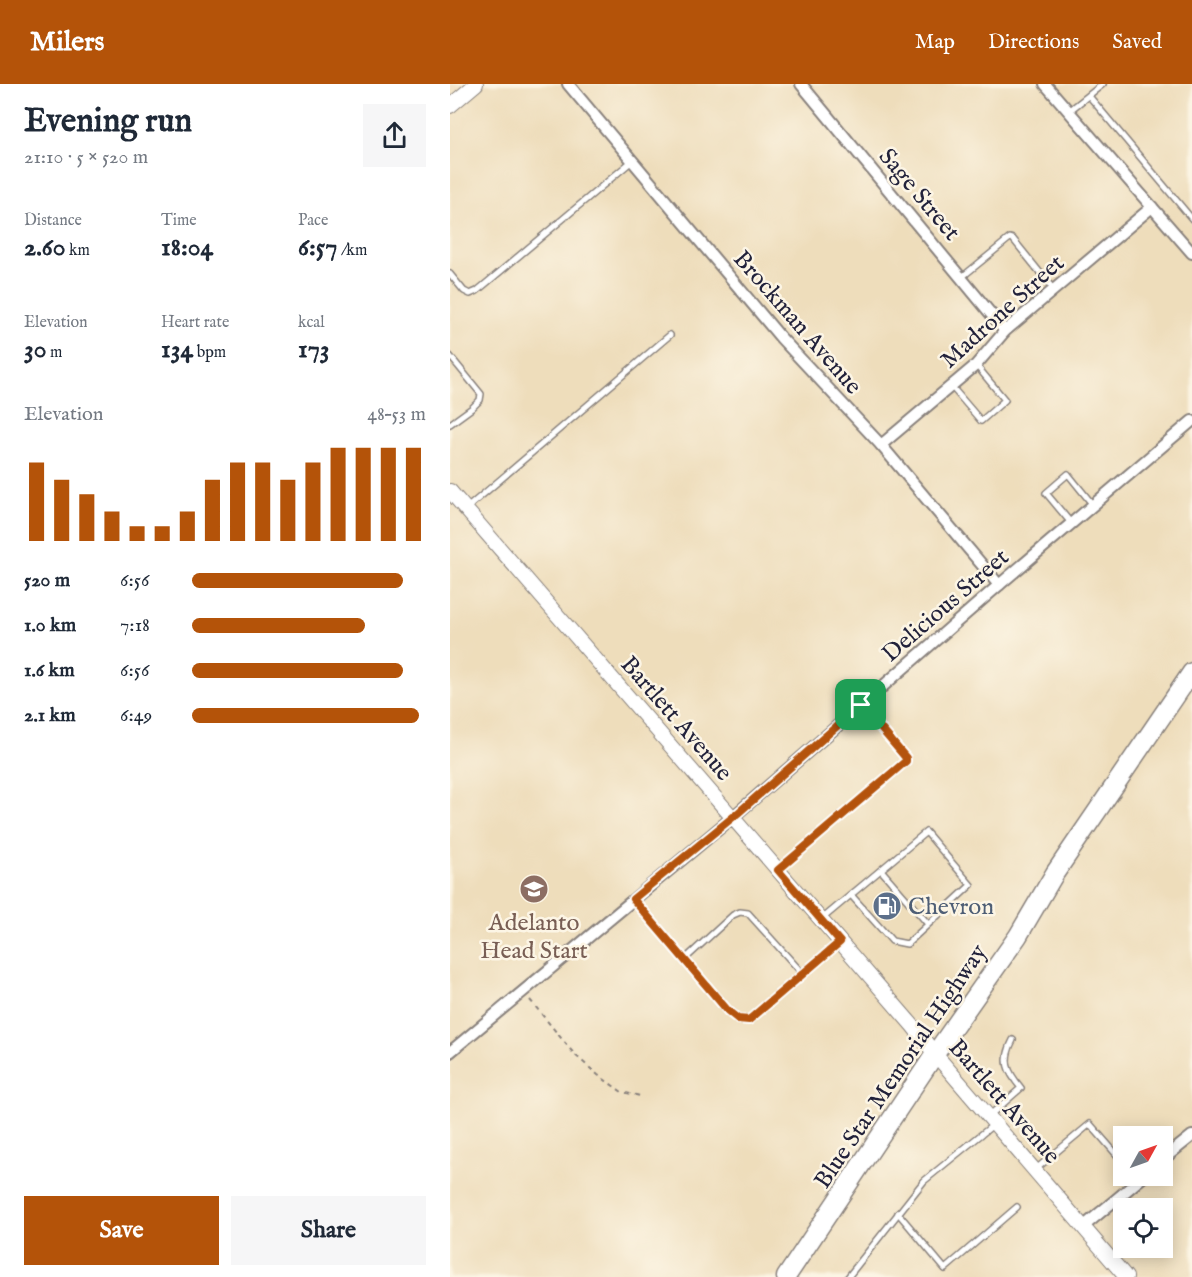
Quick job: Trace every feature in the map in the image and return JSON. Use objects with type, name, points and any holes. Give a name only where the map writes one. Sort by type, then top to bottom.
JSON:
[{"type":"highway","name":"Blue Star Memorial Highway","points":[[786,1277],[935,1054],[1018,936],[1055,873],[1192,672]]},
{"type":"street","points":[[450,106],[476,84]]},
{"type":"street","name":"Brockman Avenue","points":[[568,84],[781,338],[881,445],[999,585]]},
{"type":"street","name":"Sage Street","points":[[801,84],[1005,331]]},
{"type":"street","points":[[1045,84],[1190,248]]},
{"type":"street","name":"Madrone Street","points":[[881,445],[976,365],[1005,331],[1152,207]]},
{"type":"street","name":"Delicious Street","points":[[450,1052],[733,817],[999,585],[1192,421]]},
{"type":"street","name":"Bartlett Avenue","points":[[450,491],[913,1026],[1126,1277]]},
{"type":"street","points":[[1173,1151],[1192,1136]]},
{"type":"street","points":[[1083,1227],[1130,1186]]},
{"type":"lane","points":[[1069,111],[1103,84]]},
{"type":"lane","points":[[1089,96],[1192,219]]},
{"type":"lane","points":[[450,274],[464,291],[470,294],[477,291],[632,160]]},
{"type":"lane","points":[[962,277],[1010,238],[1054,290]]},
{"type":"lane","points":[[466,509],[670,335]]},
{"type":"lane","points":[[450,356],[481,394],[480,400],[472,408],[450,424]]},
{"type":"lane","points":[[951,386],[981,421],[1005,400],[976,365]]},
{"type":"lane","points":[[1071,524],[1046,493],[1068,474],[1093,505]]},
{"type":"lane","points":[[778,870],[906,761],[906,758],[861,705]]},
{"type":"lane","points":[[821,920],[926,832],[971,885],[907,944],[892,941],[851,895]]},
{"type":"lane","points":[[881,870],[928,924]]},
{"type":"lane","points":[[633,899],[728,1011],[738,1019],[749,1020],[840,942]]},
{"type":"lane","points":[[684,960],[733,915],[740,912],[748,913],[802,974]]},
{"type":"lane","points":[[848,1277],[924,1180],[991,1120],[1021,1088],[1011,1076],[1006,1063],[1013,1040]]},
{"type":"lane","points":[[1035,1170],[1090,1124],[1113,1150]]},
{"type":"lane","points":[[898,1213],[945,1269],[1017,1207]]},
{"type":"path","points":[[523,991],[575,1055],[622,1092],[640,1096]]},
{"type":"place","name":"Adelanto Head Start","points":[[534,889]]},
{"type":"place","name":"Chevron","points":[[887,906]]},
{"type":"route","points":[[861,705],[906,758],[906,761],[778,870],[840,942],[749,1020],[738,1019],[728,1011],[633,899],[738,813],[861,705]]}]
